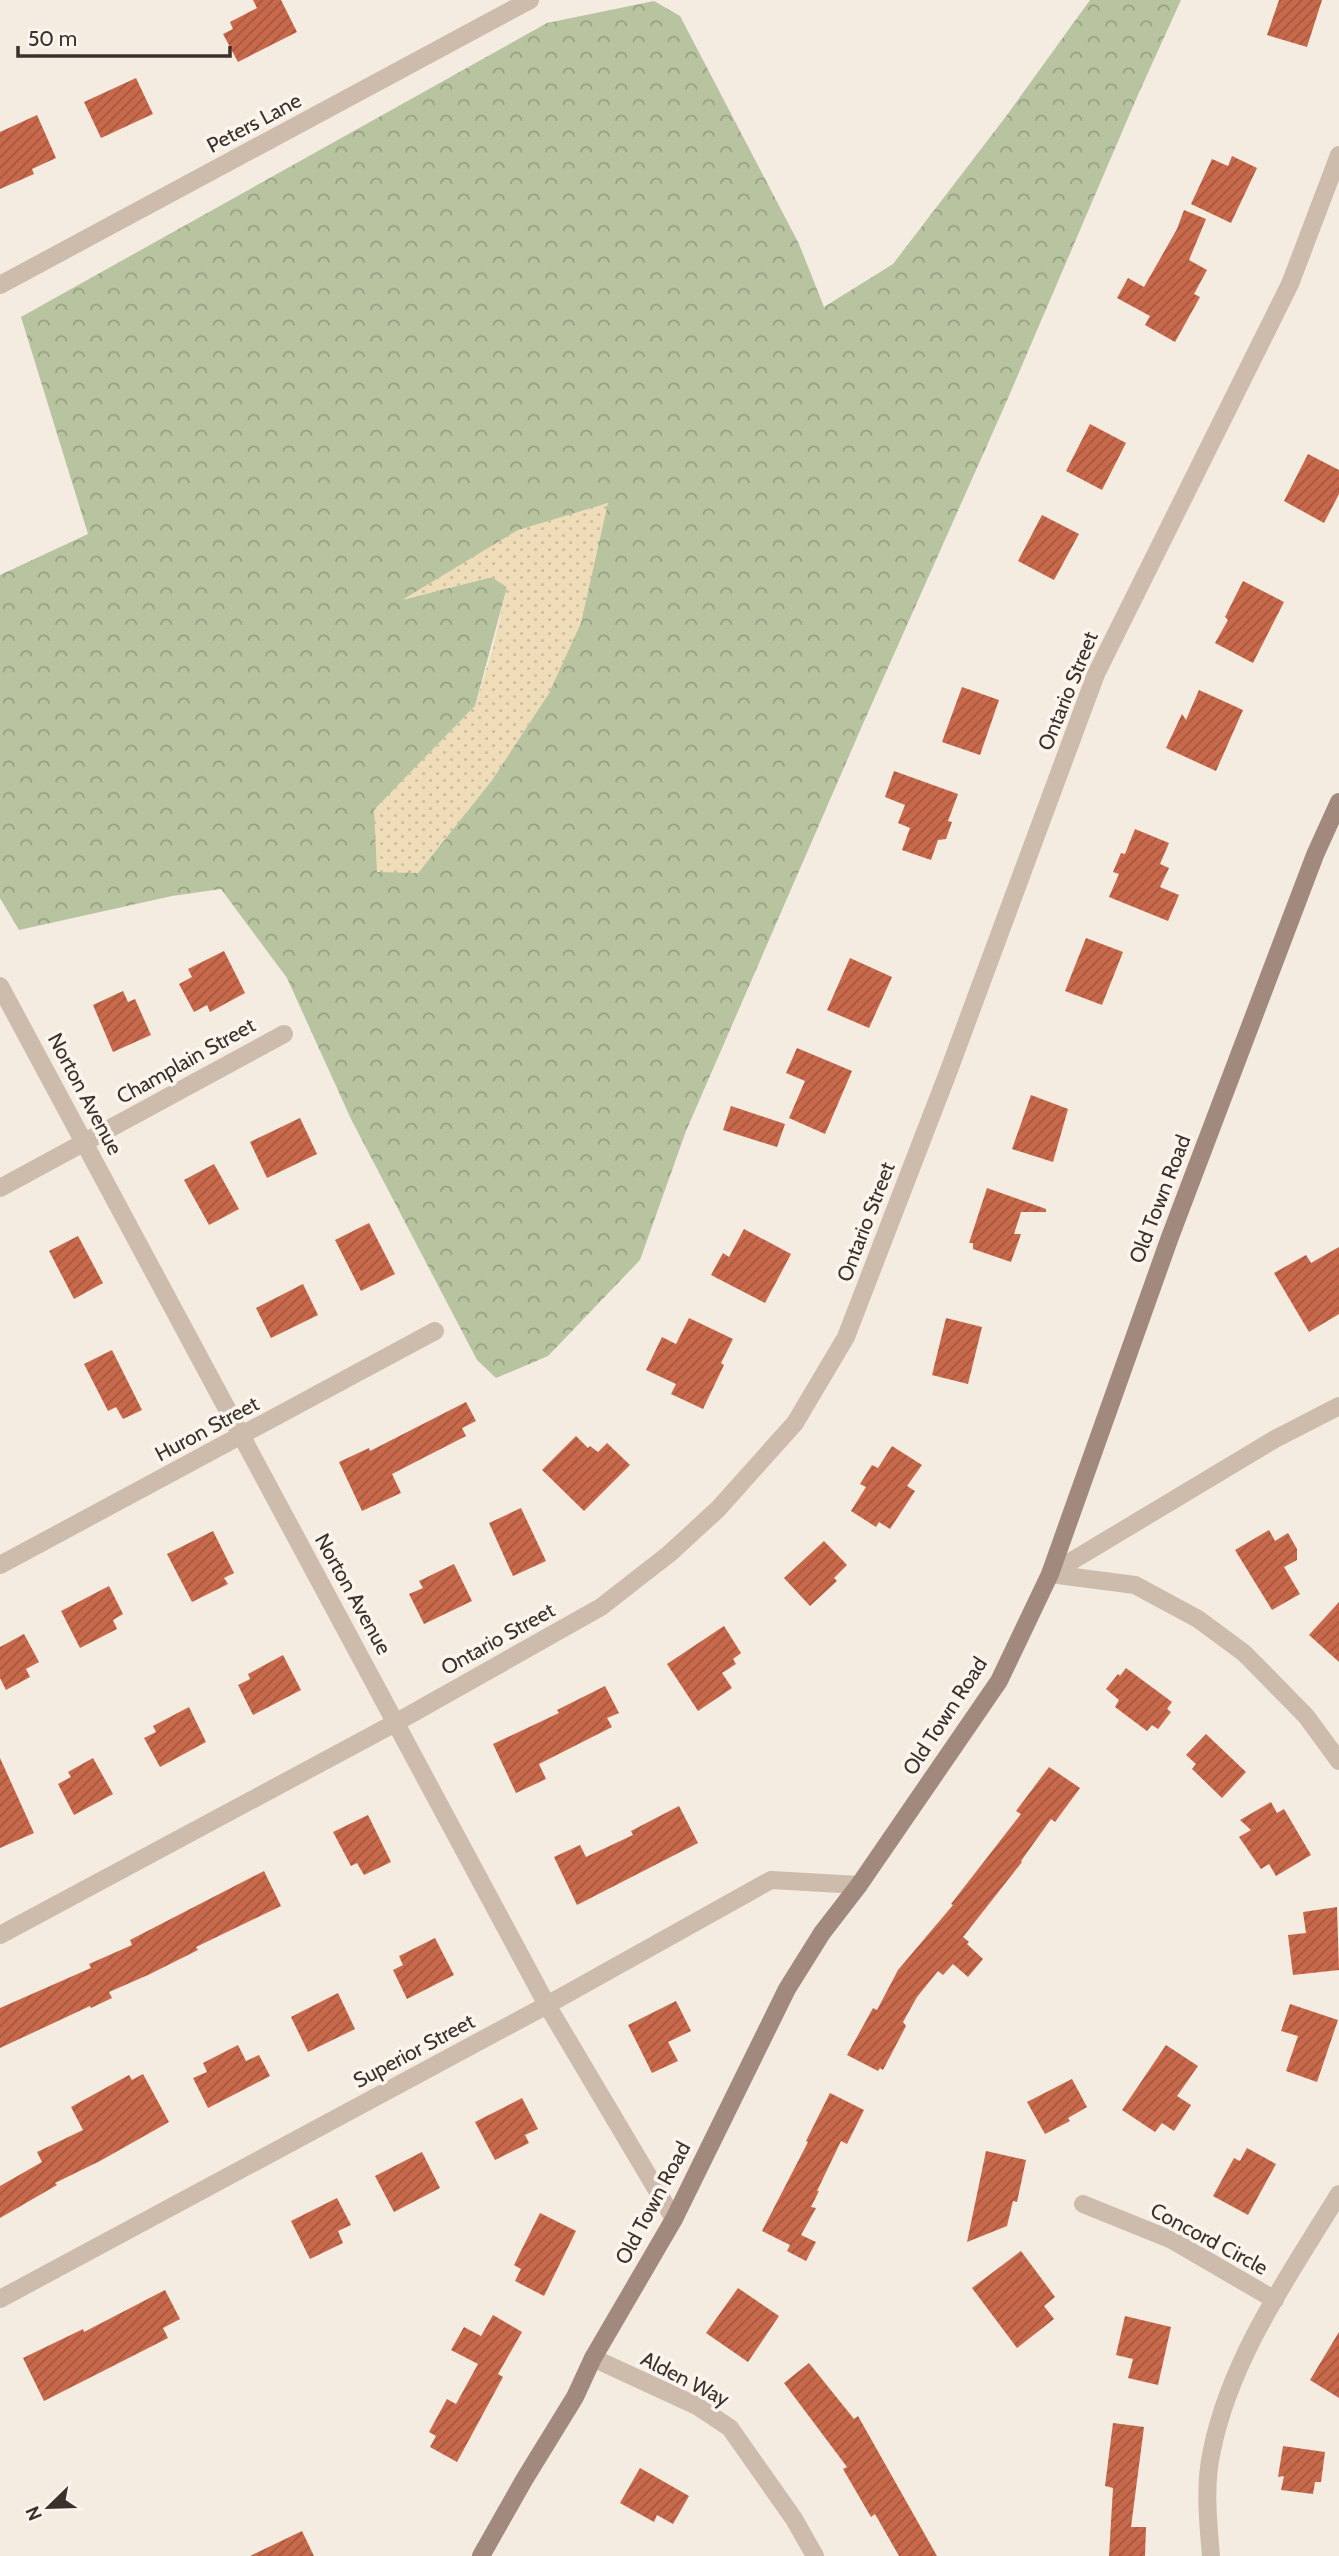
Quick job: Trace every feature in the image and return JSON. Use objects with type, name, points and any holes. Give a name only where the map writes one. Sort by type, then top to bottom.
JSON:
[{"type":"main road","name":"Old Town Road","points":[[481,2556],[575,2397],[593,2358],[674,2218],[787,1989],[822,1933],[859,1885],[999,1681],[1050,1574],[1170,1237],[1310,868],[1339,802]]},
{"type":"street","name":"Peters Lane","points":[[0,285],[530,0]]},
{"type":"street","name":"Ontario Street","points":[[0,1935],[397,1722],[601,1607],[669,1554],[718,1509],[795,1423],[846,1337],[949,1070],[1096,674],[1290,284],[1339,155]]},
{"type":"street","name":"Norton Avenue","points":[[0,986],[547,2005],[674,2218]]},
{"type":"street","name":"Champlain Street","points":[[0,1188],[284,1034]]},
{"type":"street","name":"Huron Street","points":[[0,1565],[435,1331]]},
{"type":"street","points":[[1050,1574],[1275,1439],[1339,1406]]},
{"type":"street","points":[[1050,1574],[1135,1585],[1198,1619],[1253,1662],[1306,1716],[1339,1761]]},
{"type":"street","name":"Superior Street","points":[[0,2299],[547,2005],[771,1880],[859,1885]]},
{"type":"street","points":[[1211,2556],[1207,2504],[1211,2451],[1228,2390],[1275,2300],[1339,2194]]},
{"type":"street","name":"Concord Circle","points":[[1083,2204],[1172,2240],[1275,2300]]},
{"type":"street","name":"Alden Way","points":[[593,2358],[697,2406],[730,2428],[794,2519],[815,2556]]},
{"type":"green space","points":[[1090,0],[1181,0],[686,1131],[640,1260],[548,1356],[496,1378],[477,1360],[351,1119],[287,978],[221,889],[172,896],[19,930],[0,898],[0,575],[88,534],[21,317],[547,23],[654,1],[680,16],[799,244],[824,307],[893,264],[1007,115]],"holes":[[[607,503],[549,693],[492,780],[418,873],[374,810],[475,706],[507,587],[492,577],[405,599]]]},
{"type":"sand","points":[[608,503],[581,623],[549,693],[492,780],[418,873],[377,872],[374,810],[475,706],[493,648],[507,587],[491,577],[402,600],[518,530]]},
{"type":"building","points":[[253,0],[281,0],[297,32],[238,62],[223,34],[233,29],[230,22],[257,8]]},
{"type":"building","points":[[1279,0],[1322,0],[1307,47],[1267,35]]},
{"type":"building","points":[[136,78],[153,114],[101,138],[84,102]]},
{"type":"building","points":[[37,115],[56,158],[32,169],[34,174],[0,189],[0,132]]},
{"type":"building","points":[[1232,156],[1257,168],[1231,223],[1191,204],[1212,159],[1228,166]]},
{"type":"building","points":[[1184,210],[1206,219],[1189,260],[1207,270],[1194,294],[1200,297],[1175,342],[1145,325],[1150,316],[1117,298],[1128,278],[1144,287],[1177,229]]},
{"type":"building","points":[[1090,424],[1126,443],[1102,490],[1066,471]]},
{"type":"building","points":[[1308,454],[1339,470],[1339,494],[1324,523],[1284,501]]},
{"type":"building","points":[[1042,515],[1079,534],[1054,580],[1018,561]]},
{"type":"building","points":[[1243,581],[1284,602],[1253,663],[1215,643],[1228,620],[1225,617]]},
{"type":"building","points":[[962,687],[999,700],[980,755],[942,742]]},
{"type":"building","points":[[1199,690],[1243,710],[1216,771],[1166,748],[1182,714],[1186,720]]},
{"type":"building","points":[[894,771],[958,794],[948,821],[952,822],[946,839],[938,840],[931,860],[902,850],[910,828],[898,823],[905,805],[885,797]]},
{"type":"building","points":[[1135,829],[1169,843],[1160,864],[1169,868],[1160,887],[1179,895],[1168,921],[1109,897],[1119,874],[1113,872],[1121,853],[1125,854]]},
{"type":"building","points":[[1086,938],[1123,952],[1102,1005],[1065,991]]},
{"type":"building","points":[[224,951],[245,993],[210,1012],[207,1005],[194,1012],[179,984],[192,977],[188,969]]},
{"type":"building","points":[[850,958],[892,977],[869,1028],[827,1010]]},
{"type":"building","points":[[123,991],[128,1002],[135,999],[151,1035],[113,1052],[93,1005]]},
{"type":"building","points":[[797,1048],[852,1071],[825,1134],[789,1118],[805,1081],[786,1073]]},
{"type":"building","points":[[1031,1095],[1068,1109],[1053,1162],[1012,1149]]},
{"type":"building","points":[[731,1106],[785,1124],[777,1147],[723,1130]]},
{"type":"building","points":[[300,1118],[317,1154],[267,1178],[250,1142]]},
{"type":"building","points":[[214,1164],[239,1209],[209,1225],[184,1180]]},
{"type":"building","points":[[987,1188],[1046,1209],[1046,1212],[1021,1212],[1014,1234],[1021,1234],[1011,1262],[973,1249],[973,1243],[969,1243]]},
{"type":"building","points":[[369,1223],[395,1274],[361,1291],[335,1240]]},
{"type":"building","points":[[744,1229],[791,1254],[765,1303],[711,1275],[723,1253],[729,1257]]},
{"type":"building","points":[[78,1236],[103,1283],[74,1299],[49,1251]]},
{"type":"building","points":[[1339,1247],[1339,1314],[1309,1332],[1274,1273],[1306,1255],[1311,1263]]},
{"type":"building","points":[[303,1284],[318,1315],[271,1338],[256,1308]]},
{"type":"building","points":[[689,1318],[733,1339],[703,1409],[671,1394],[676,1384],[646,1370],[662,1337],[676,1344]]},
{"type":"building","points":[[946,1318],[982,1327],[968,1384],[932,1375]]},
{"type":"building","points":[[112,1350],[142,1410],[123,1419],[116,1407],[108,1411],[84,1364]]},
{"type":"building","points":[[466,1402],[476,1421],[462,1428],[466,1436],[392,1474],[401,1493],[362,1511],[339,1462],[369,1448],[370,1451]]},
{"type":"building","points":[[576,1436],[588,1448],[590,1446],[598,1452],[607,1443],[630,1465],[584,1511],[542,1470]]},
{"type":"building","points":[[892,1446],[922,1465],[907,1486],[915,1491],[890,1529],[879,1522],[876,1527],[851,1511],[866,1487],[860,1484],[872,1465],[878,1468]]},
{"type":"building","points":[[521,1508],[546,1561],[513,1576],[489,1523]]},
{"type":"building","points":[[1269,1530],[1275,1541],[1288,1533],[1297,1549],[1297,1560],[1284,1567],[1300,1594],[1272,1610],[1235,1550]]},
{"type":"building","points":[[213,1531],[234,1573],[224,1578],[228,1584],[192,1602],[167,1554]]},
{"type":"building","points":[[824,1541],[847,1565],[834,1578],[837,1581],[810,1606],[784,1578]]},
{"type":"building","points":[[454,1564],[472,1601],[424,1624],[409,1594],[423,1588],[419,1581]]},
{"type":"building","points":[[109,1586],[123,1614],[113,1620],[117,1629],[80,1648],[61,1611]]},
{"type":"building","points":[[1339,1602],[1339,1662],[1309,1635]]},
{"type":"building","points":[[724,1626],[741,1653],[733,1659],[736,1664],[722,1673],[732,1688],[698,1711],[667,1664]]},
{"type":"building","points":[[24,1634],[39,1662],[26,1669],[30,1677],[6,1690],[0,1678],[0,1647]]},
{"type":"building","points":[[283,1655],[301,1690],[253,1715],[238,1685],[250,1679],[248,1674]]},
{"type":"building","points":[[1126,1668],[1172,1702],[1167,1709],[1171,1712],[1158,1729],[1152,1725],[1147,1731],[1115,1707],[1119,1700],[1106,1689]]},
{"type":"building","points":[[605,1686],[619,1713],[607,1718],[612,1727],[539,1764],[546,1779],[516,1793],[493,1744],[559,1713],[557,1710]]},
{"type":"building","points":[[189,1707],[206,1742],[160,1767],[144,1738],[156,1732],[153,1726]]},
{"type":"building","points":[[1206,1734],[1246,1772],[1222,1798],[1192,1769],[1196,1764],[1186,1755]]},
{"type":"building","points":[[0,1758],[34,1833],[0,1848]]},
{"type":"building","points":[[93,1758],[113,1794],[74,1815],[58,1784],[71,1777],[68,1772]]},
{"type":"building","points":[[1049,1767],[1080,1788],[1055,1822],[1051,1819],[1022,1862],[963,1937],[983,1959],[968,1977],[953,1964],[943,1975],[938,1971],[917,1997],[903,2022],[906,2026],[883,2070],[880,2068],[878,2071],[847,2055],[873,2008],[877,2010],[898,1970],[953,1905],[951,1904],[1021,1814],[1016,1811]]},
{"type":"building","points":[[1271,1802],[1277,1813],[1284,1809],[1311,1855],[1276,1876],[1269,1864],[1261,1869],[1239,1837],[1251,1830],[1240,1820]]},
{"type":"building","points":[[679,1806],[698,1843],[577,1905],[554,1857],[580,1845],[586,1857],[633,1835],[631,1831]]},
{"type":"building","points":[[368,1815],[391,1862],[364,1875],[357,1863],[351,1866],[333,1832]]},
{"type":"building","points":[[264,1871],[281,1906],[196,1947],[198,1950],[148,1975],[109,1992],[112,1998],[0,2048],[0,2008],[91,1968],[89,1964],[132,1945],[130,1940]]},
{"type":"building","points":[[1337,1907],[1339,1970],[1293,1975],[1288,1935],[1306,1933],[1303,1912]]},
{"type":"building","points":[[435,1938],[454,1975],[407,1999],[393,1970],[403,1965],[399,1956]]},
{"type":"building","points":[[338,1993],[355,2029],[308,2052],[291,2017]]},
{"type":"building","points":[[676,2001],[691,2031],[668,2042],[678,2061],[652,2073],[628,2025]]},
{"type":"building","points":[[1290,2004],[1338,2020],[1317,2082],[1286,2071],[1298,2036],[1281,2031]]},
{"type":"building","points":[[238,2045],[246,2061],[259,2055],[270,2076],[208,2108],[193,2078],[207,2072],[203,2063]]},
{"type":"building","points":[[1166,2045],[1198,2066],[1177,2096],[1191,2105],[1174,2131],[1162,2123],[1155,2132],[1122,2110]]},
{"type":"building","points":[[143,2074],[169,2122],[55,2183],[57,2185],[0,2218],[0,2186],[42,2162],[37,2152],[83,2130],[71,2107],[129,2075],[132,2080]]},
{"type":"building","points":[[1072,2079],[1087,2107],[1068,2118],[1070,2121],[1045,2134],[1027,2102]]},
{"type":"building","points":[[830,2093],[864,2110],[847,2144],[841,2141],[817,2191],[811,2207],[816,2208],[801,2235],[816,2242],[806,2261],[787,2251],[790,2245],[762,2231]]},
{"type":"building","points":[[522,2098],[538,2129],[525,2135],[529,2143],[495,2160],[475,2122]]},
{"type":"building","points":[[1247,2148],[1276,2164],[1248,2215],[1213,2196],[1234,2158],[1240,2161]]},
{"type":"building","points":[[986,2151],[1026,2160],[1017,2202],[1013,2201],[1007,2226],[967,2242]]},
{"type":"building","points":[[422,2152],[440,2188],[394,2212],[375,2176]]},
{"type":"building","points":[[337,2198],[351,2225],[338,2231],[343,2243],[310,2259],[291,2221]]},
{"type":"building","points":[[540,2213],[576,2231],[544,2296],[515,2281],[521,2269],[514,2265]]},
{"type":"building","points":[[1021,2251],[1055,2297],[1044,2306],[1054,2319],[1017,2348],[972,2288]]},
{"type":"building","points":[[738,2288],[779,2316],[748,2362],[706,2333]]},
{"type":"building","points":[[165,2290],[180,2319],[163,2328],[168,2338],[44,2401],[23,2358],[83,2329],[84,2332]]},
{"type":"building","points":[[493,2315],[522,2332],[498,2374],[503,2377],[457,2462],[430,2447],[436,2436],[429,2432],[447,2399],[456,2404],[478,2364],[451,2350],[464,2327],[481,2336]]},
{"type":"building","points":[[1125,2316],[1171,2327],[1158,2385],[1128,2378],[1133,2359],[1116,2355]]},
{"type":"building","points":[[1339,2332],[1339,2398],[1310,2380]]},
{"type":"building","points":[[809,2363],[854,2419],[858,2416],[937,2556],[899,2556],[875,2514],[871,2517],[843,2469],[847,2467],[784,2383]]},
{"type":"building","points":[[1113,2423],[1144,2427],[1131,2527],[1146,2527],[1145,2556],[1109,2556],[1113,2488],[1105,2486]]},
{"type":"building","points":[[1283,2446],[1325,2452],[1321,2482],[1315,2482],[1313,2494],[1281,2490],[1284,2476],[1278,2477]]},
{"type":"building","points":[[640,2468],[689,2496],[673,2524],[657,2515],[654,2522],[620,2503]]},
{"type":"building","points":[[302,2531],[314,2556],[250,2556]]}]
